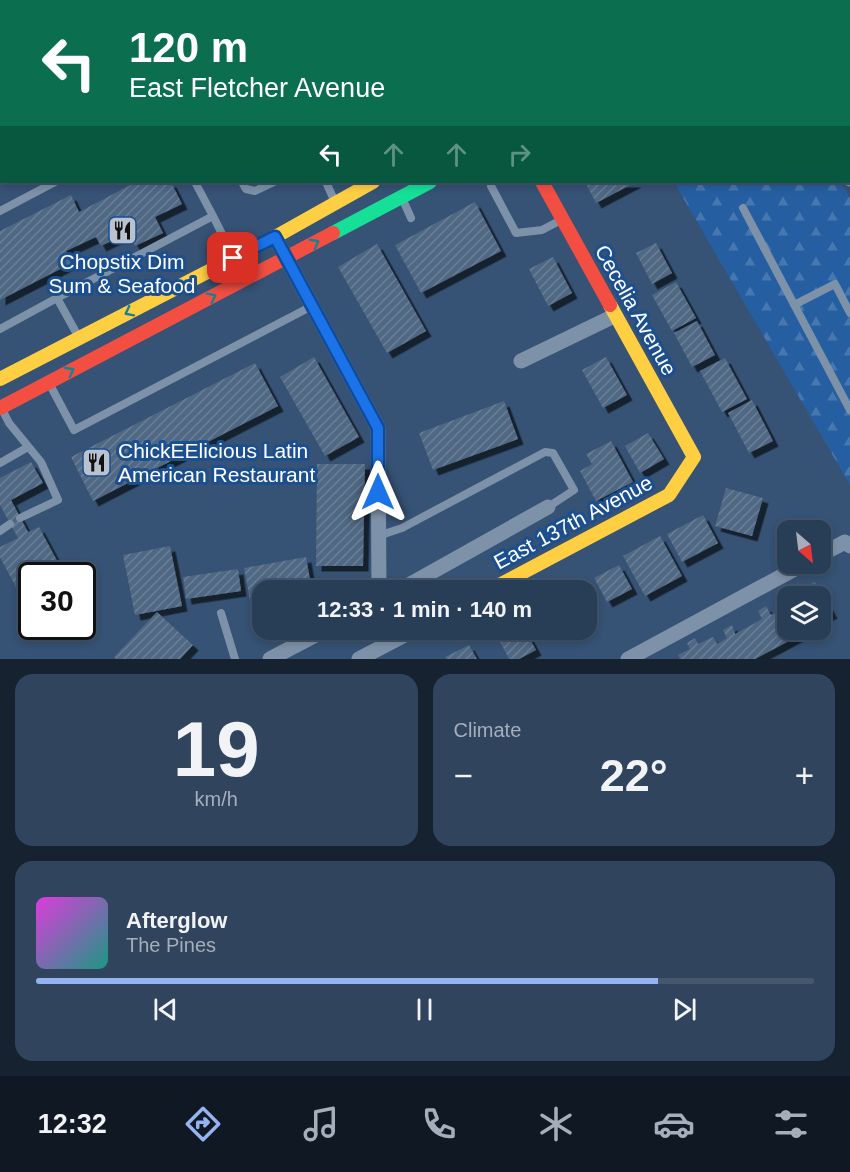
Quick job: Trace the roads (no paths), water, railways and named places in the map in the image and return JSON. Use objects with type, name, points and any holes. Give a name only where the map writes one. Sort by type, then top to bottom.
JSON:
[{"type":"main road","points":[[0,379],[275,237],[371,183]]},
{"type":"main road","points":[[1,408],[428,183]]},
{"type":"main road","name":"Cecelia Avenue","points":[[543,183],[614,316],[694,457]]},
{"type":"main road","name":"East 137th Avenue","points":[[509,580],[669,495],[694,457]]},
{"type":"street","points":[[275,237],[378,428],[379,580]]},
{"type":"street","points":[[521,361],[614,316]]},
{"type":"street","points":[[418,580],[548,507]]},
{"type":"street","points":[[831,549],[845,542],[850,546]]},
{"type":"street","points":[[635,657],[786,574]]},
{"type":"street","points":[[270,659],[306,640]]},
{"type":"street","points":[[359,659],[395,640]]},
{"type":"lane","points":[[0,211],[53,183]]},
{"type":"lane","points":[[196,183],[245,281]]},
{"type":"lane","points":[[243,183],[246,189],[255,191],[272,183]]},
{"type":"lane","points":[[326,183],[335,203]]},
{"type":"lane","points":[[491,186],[516,233],[542,230],[562,219]]},
{"type":"lane","points":[[402,196],[411,218]]},
{"type":"lane","points":[[743,208],[850,410]]},
{"type":"lane","points":[[0,329],[213,216]]},
{"type":"lane","points":[[794,305],[835,284],[850,313]]},
{"type":"lane","points":[[57,298],[79,337]]},
{"type":"lane","points":[[48,382],[74,430],[312,306]]},
{"type":"lane","points":[[1,408],[9,423],[41,462],[58,500],[20,518]]},
{"type":"lane","points":[[0,463],[28,447]]},
{"type":"lane","points":[[378,536],[402,528],[545,452],[554,453],[574,490],[548,507]]},
{"type":"lane","points":[[0,531],[10,524]]},
{"type":"lane","points":[[221,613],[235,659]]},
{"type":"place","name":"Chopstix Dim Sum & Seafood","points":[[122,230]]},
{"type":"place","name":"ChickEElicious Latin American Restaurant","points":[[97,462]]}]
